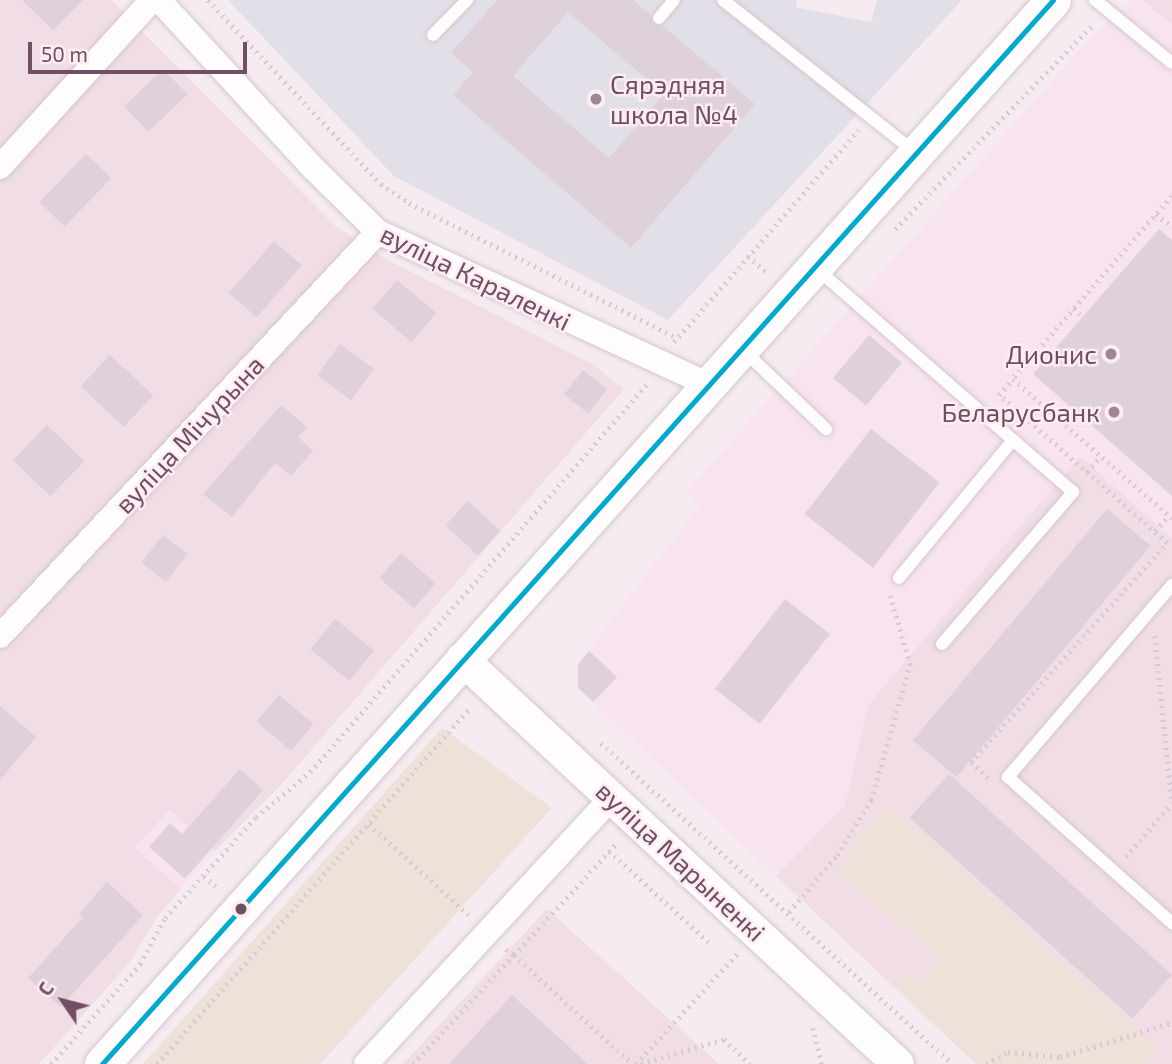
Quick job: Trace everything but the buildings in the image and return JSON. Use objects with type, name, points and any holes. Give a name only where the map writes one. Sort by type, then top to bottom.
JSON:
[{"type":"main road","points":[[102,1064],[461,659],[711,386],[915,152],[1053,0]]},
{"type":"street","points":[[0,167],[152,0]]},
{"type":"street","name":"вуліца Караленкі","points":[[159,0],[313,169],[378,232],[662,366],[711,386]]},
{"type":"street","name":"вуліца Мічурына","points":[[0,636],[378,232]]},
{"type":"street","name":"вуліца Марыненкі","points":[[461,659],[758,931],[898,1064]]},
{"type":"street","points":[[366,1064],[612,797]]},
{"type":"lane","points":[[433,35],[467,0]]},
{"type":"lane","points":[[659,18],[674,0]]},
{"type":"lane","points":[[723,0],[915,152]]},
{"type":"lane","points":[[1095,0],[1172,63]]},
{"type":"lane","points":[[814,267],[1073,492],[942,644]]},
{"type":"lane","points":[[743,350],[826,429]]},
{"type":"lane","points":[[899,578],[1013,440]]},
{"type":"lane","points":[[1172,585],[1008,777],[1172,923]]},
{"type":"path","points":[[208,0],[381,184],[409,203],[676,337]]},
{"type":"path","points":[[886,238],[1108,10]]},
{"type":"path","points":[[51,1064],[140,964],[165,918],[256,817],[310,772],[502,556],[662,366],[676,337],[870,117]]},
{"type":"path","points":[[991,781],[971,762],[1167,543],[999,395],[1172,196]]},
{"type":"path","points":[[1156,214],[1172,227]]},
{"type":"path","points":[[1074,308],[1083,317]]},
{"type":"path","points":[[1013,379],[1171,517],[1155,531]]},
{"type":"path","points":[[1087,472],[1101,456]]},
{"type":"path","points":[[789,912],[838,855],[871,800],[910,665],[890,596],[899,578]]},
{"type":"path","points":[[1114,871],[1172,803],[1152,609],[1128,587]]},
{"type":"path","points":[[157,1064],[370,825],[490,685]]},
{"type":"path","points":[[599,741],[789,912],[952,1064]]},
{"type":"path","points":[[310,772],[636,1064]]},
{"type":"path","points":[[413,1064],[661,796]]},
{"type":"path","points":[[609,851],[712,945]]},
{"type":"path","points":[[636,1064],[758,931]]},
{"type":"path","points":[[986,1064],[1008,1052],[1060,1057],[1172,1023]]},
{"type":"path","points":[[636,1064],[723,1039],[750,1064]]},
{"type":"shaded area","points":[[0,0],[111,0],[335,226],[391,262],[591,363],[624,389],[279,787],[215,851],[170,810],[136,848],[181,889],[157,917],[130,962],[39,1064],[0,1064]]},
{"type":"shaded area","name":"Сярэдняя школа №4","points":[[228,0],[797,0],[796,7],[871,22],[877,0],[962,0],[668,320],[394,176]]},
{"type":"shaded area","points":[[1132,0],[1142,0],[1172,25],[1172,538],[1080,456],[868,705],[845,805],[776,876],[578,688],[578,664],[701,504],[686,493],[1095,33]]},
{"type":"shaded area","points":[[1142,0],[1172,0],[1172,25]]},
{"type":"shaded area","points":[[1080,456],[1172,538],[1172,1064],[976,1064],[776,876],[845,805],[868,705]]},
{"type":"shaded area","points":[[442,728],[552,808],[320,1064],[143,1064]]},
{"type":"shaded area","points":[[892,807],[1159,1049],[1145,1064],[976,1064],[895,987],[907,974],[919,984],[940,959],[838,875],[864,827]]},
{"type":"shaded area","points":[[169,810],[215,851],[181,889],[135,848]]},
{"type":"shaded area","points":[[547,909],[719,1064],[403,1064]]},
{"type":"transit line","points":[[102,1064],[1053,0]]},
{"type":"place","name":"Сярэдняя школа №4","points":[[596,99]]},
{"type":"place","name":"Дионис","points":[[1111,354]]},
{"type":"place","name":"Беларусбанк","points":[[1114,412]]}]
